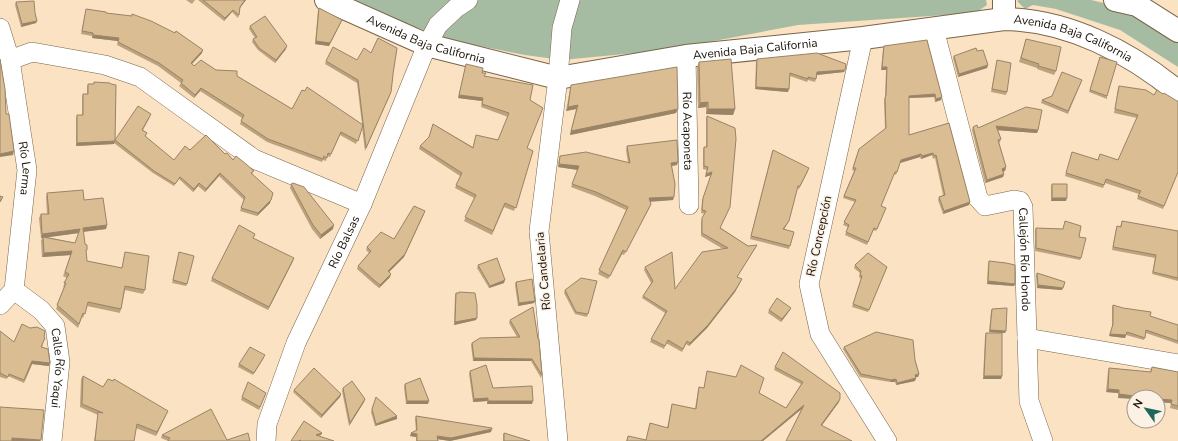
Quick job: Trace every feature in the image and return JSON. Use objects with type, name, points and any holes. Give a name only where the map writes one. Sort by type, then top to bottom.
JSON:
[{"type":"street","name":"Avenida Baja California","points":[[326,0],[427,44],[558,78],[686,56],[863,38],[934,29],[1004,9],[1022,19],[1066,29],[1103,42],[1160,77],[1178,92]]},
{"type":"street","name":"Río Balsas","points":[[266,441],[267,424],[296,343],[362,204],[427,44],[438,25],[456,8],[468,0]]},
{"type":"street","name":"Río Candelaria","points":[[558,441],[538,231],[558,78],[562,28],[570,0]]},
{"type":"street","points":[[1115,0],[1137,5],[1178,30]]},
{"type":"street","name":"Río Lerma","points":[[0,28],[10,60],[27,170],[14,290]]},
{"type":"street","name":"Callejón Río Hondo","points":[[934,29],[978,198],[985,206],[1014,200],[1020,202],[1023,207],[1029,401],[1043,441]]},
{"type":"street","name":"Río Concepción","points":[[863,38],[809,284],[820,334],[887,441]]},
{"type":"street","points":[[10,60],[32,52],[105,65],[140,77],[254,159],[362,204]]},
{"type":"street","name":"Río Acaponeta","points":[[686,56],[689,205]]},
{"type":"street","points":[[0,305],[14,290]]},
{"type":"street","name":"Calle Río Yaqui","points":[[14,290],[41,310],[55,326],[60,362],[52,441]]},
{"type":"street","points":[[1028,338],[1178,364]]},
{"type":"green space","points":[[342,0],[986,0],[987,5],[975,13],[798,25],[667,50],[562,60],[525,55],[454,41]]},
{"type":"green space","points":[[1091,0],[1141,12],[1178,37],[1178,67],[1120,30],[1056,9],[1033,5],[1025,9],[1017,1]]},
{"type":"building","points":[[203,0],[245,0],[240,7],[239,15],[233,10],[225,18]]},
{"type":"building","points":[[34,1],[37,21],[22,24],[16,2]]},
{"type":"building","points":[[319,8],[342,20],[330,43],[316,41]]},
{"type":"building","points":[[86,9],[132,16],[132,14],[151,21],[175,33],[176,31],[203,50],[191,63],[194,66],[201,60],[216,70],[237,71],[237,76],[292,109],[302,90],[305,91],[307,87],[363,125],[358,141],[341,132],[331,154],[328,153],[327,158],[324,156],[323,159],[268,139],[241,121],[244,115],[201,88],[195,95],[181,83],[183,80],[159,63],[118,42],[119,38],[93,35],[93,33],[82,31]]},
{"type":"building","points":[[265,16],[287,46],[276,60],[259,48],[253,39],[257,37],[250,26]]},
{"type":"building","points":[[378,38],[397,48],[391,92],[366,148],[358,80],[326,61],[333,47],[357,60],[364,48],[371,53]]},
{"type":"building","points":[[1026,39],[1061,47],[1056,71],[1038,66],[1039,64],[1021,58]]},
{"type":"building","points":[[927,40],[942,97],[936,99],[935,94],[909,96],[909,135],[949,123],[970,202],[944,211],[939,197],[945,195],[936,155],[934,156],[933,153],[922,156],[921,154],[901,160],[881,206],[886,208],[877,229],[874,228],[868,242],[846,232],[849,225],[844,222],[856,200],[844,196],[856,168],[853,168],[859,149],[886,128],[885,98],[887,67],[882,67],[884,46]]},
{"type":"building","points":[[976,48],[977,51],[983,50],[988,65],[959,74],[954,56]]},
{"type":"building","points":[[817,53],[846,64],[845,70],[817,72],[816,79],[808,77],[808,79],[790,73],[789,89],[756,87],[757,59]]},
{"type":"building","points":[[1100,57],[1117,62],[1107,96],[1090,90]]},
{"type":"building","points":[[0,59],[5,89],[6,114],[9,114],[14,151],[0,154]]},
{"type":"building","points":[[731,59],[735,109],[708,109],[708,102],[700,103],[699,62]]},
{"type":"building","points":[[997,60],[1011,63],[1007,92],[992,89]]},
{"type":"building","points":[[466,64],[483,68],[482,73],[486,73],[484,76],[533,85],[530,100],[543,108],[527,148],[533,151],[516,208],[505,203],[493,231],[465,217],[476,195],[456,185],[462,173],[420,146],[429,137],[433,124],[473,148],[476,135],[498,140],[509,113],[482,104],[483,98],[459,95]]},
{"type":"building","points":[[677,67],[678,109],[571,131],[578,105],[568,107],[571,85]]},
{"type":"building","points":[[1062,72],[1082,80],[1068,111],[1042,100],[1052,96]]},
{"type":"building","points":[[94,82],[116,85],[115,141],[77,143],[77,115],[83,115],[83,94],[88,94],[88,84],[94,84]]},
{"type":"building","points":[[1119,86],[1146,90],[1154,95],[1157,90],[1178,101],[1178,172],[1164,206],[1138,196],[1141,191],[1106,179],[1104,185],[1066,173],[1072,152],[1098,160],[1100,154],[1118,160],[1138,115],[1115,109]]},
{"type":"building","points":[[138,106],[151,114],[142,130],[147,133],[145,136],[174,160],[185,146],[190,150],[206,135],[233,160],[236,156],[254,171],[251,173],[273,193],[271,200],[258,213],[241,208],[245,197],[220,173],[206,189],[199,183],[194,189],[180,177],[175,184],[154,171],[115,140]]},
{"type":"building","points":[[1026,107],[1042,110],[1038,130],[996,126],[1001,139],[998,140],[1006,167],[1002,169],[1004,174],[987,180],[973,127],[977,125],[978,128]]},
{"type":"building","points":[[707,116],[735,128],[736,139],[730,207],[720,228],[748,246],[757,245],[737,277],[742,279],[736,289],[708,325],[690,343],[687,341],[683,349],[668,340],[665,346],[651,339],[667,311],[643,296],[653,281],[645,267],[672,252],[675,289],[702,252],[728,248],[702,233],[702,218],[706,211],[702,210],[703,198],[712,172],[706,174],[708,167],[704,166],[704,147],[707,147]]},
{"type":"building","points":[[677,140],[678,162],[671,163],[675,184],[674,197],[649,198],[651,204],[626,252],[623,250],[610,276],[599,270],[628,207],[596,192],[572,184],[579,166],[559,164],[560,156],[586,152],[630,163],[627,146]]},
{"type":"building","points":[[773,150],[809,168],[800,186],[798,186],[789,221],[783,229],[794,232],[790,246],[751,236]]},
{"type":"building","points":[[293,183],[304,187],[334,225],[321,235],[313,225],[291,184]]},
{"type":"building","points":[[1052,184],[1067,184],[1067,198],[1052,198]]},
{"type":"building","points":[[83,190],[84,200],[103,198],[107,225],[83,228],[85,244],[87,245],[87,261],[122,268],[125,252],[149,256],[145,290],[125,286],[121,309],[88,302],[85,314],[83,313],[79,324],[57,305],[66,283],[64,283],[69,274],[65,272],[72,251],[44,253],[43,237],[75,243],[80,229],[42,234],[41,214],[49,214],[47,193]]},
{"type":"building","points":[[414,206],[425,211],[405,254],[388,271],[391,274],[380,285],[358,266],[371,251],[367,247],[381,232],[394,239]]},
{"type":"building","points":[[1065,221],[1081,226],[1079,237],[1086,238],[1081,258],[1036,248],[1036,228],[1063,229]]},
{"type":"building","points":[[1122,221],[1178,231],[1178,278],[1153,272],[1156,255],[1113,247],[1117,226],[1121,227]]},
{"type":"building","points":[[239,225],[255,234],[253,238],[294,258],[269,307],[212,278]]},
{"type":"building","points":[[179,252],[194,256],[187,284],[173,280]]},
{"type":"building","points":[[868,253],[887,267],[869,310],[853,304],[862,276],[860,275],[861,271],[855,265]]},
{"type":"building","points":[[497,258],[505,280],[490,286],[478,265]]},
{"type":"building","points":[[989,261],[1015,265],[1015,284],[988,281]]},
{"type":"building","points":[[1037,273],[1065,282],[1063,288],[1038,285]]},
{"type":"building","points":[[581,278],[597,281],[588,314],[576,312],[565,290]]},
{"type":"building","points":[[532,279],[535,301],[519,303],[516,282]]},
{"type":"building","points":[[456,293],[475,293],[477,318],[455,322]]},
{"type":"building","points":[[777,298],[791,308],[782,319],[769,310]]},
{"type":"building","points":[[1113,305],[1151,312],[1150,316],[1178,325],[1178,341],[1146,330],[1145,338],[1127,332],[1126,335],[1110,334],[1113,324]]},
{"type":"building","points":[[533,307],[539,340],[542,375],[532,359],[474,358],[472,343],[480,338],[520,337],[510,320]]},
{"type":"building","points":[[1007,308],[1006,331],[990,330],[992,309]]},
{"type":"building","points":[[22,324],[30,328],[37,327],[45,331],[45,338],[41,347],[48,349],[50,363],[32,361],[24,380],[9,374],[8,377],[0,373],[0,331],[14,342]]},
{"type":"building","points":[[876,332],[913,340],[915,360],[919,374],[915,375],[916,378],[897,383],[896,379],[891,380],[861,374],[844,347]]},
{"type":"building","points":[[986,333],[1002,333],[1002,376],[984,376]]},
{"type":"building","points":[[250,347],[265,355],[254,373],[239,364]]},
{"type":"building","points":[[783,352],[840,393],[840,399],[821,425],[852,441],[786,441],[804,405],[761,441],[627,441],[628,436],[646,440],[650,423],[668,428],[672,404],[696,409],[699,387],[704,388],[707,371],[736,377],[741,365],[764,378],[759,393],[786,408],[803,382],[775,367]]},
{"type":"building","points":[[486,365],[493,388],[532,386],[533,401],[488,401],[488,398],[474,399],[470,371]]},
{"type":"building","points":[[1152,367],[1178,372],[1178,406],[1171,404],[1172,400],[1166,400],[1166,389],[1126,389],[1126,395],[1119,394],[1119,390],[1108,389],[1109,368],[1151,372]]},
{"type":"building","points":[[314,368],[341,394],[322,415],[294,390]]},
{"type":"building","points":[[83,376],[103,387],[108,379],[113,381],[114,379],[168,411],[157,432],[137,424],[134,441],[95,441],[98,412],[103,413],[82,404]]},
{"type":"building","points":[[420,378],[429,401],[407,401],[405,384]]},
{"type":"building","points":[[352,381],[365,399],[350,423],[343,388]]},
{"type":"building","points":[[248,382],[266,393],[260,407],[242,397]]},
{"type":"building","points":[[376,397],[397,416],[376,424],[372,409]]},
{"type":"building","points":[[0,407],[44,410],[41,440],[12,438],[12,441],[0,441]]},
{"type":"building","points":[[211,409],[227,440],[248,433],[250,441],[168,441],[170,438],[162,435]]},
{"type":"building","points":[[416,416],[492,429],[451,438],[437,436],[438,441],[417,441],[417,434],[411,433],[417,430]]},
{"type":"building","points":[[304,421],[322,433],[316,435],[334,441],[291,441]]},
{"type":"building","points":[[504,433],[530,441],[504,441]]}]
